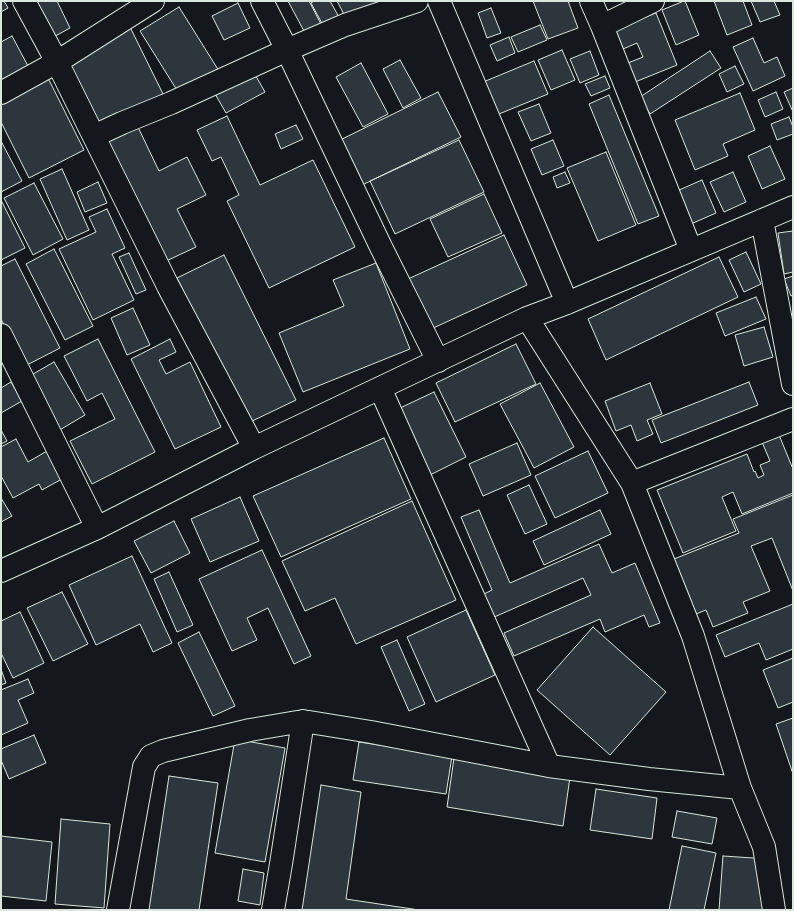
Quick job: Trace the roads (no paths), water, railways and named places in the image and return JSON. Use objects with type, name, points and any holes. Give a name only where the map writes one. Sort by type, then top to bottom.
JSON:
[{"type":"street","points":[[24,1],[57,62],[168,286],[254,448]]},
{"type":"street","points":[[1,93],[57,62],[153,1]]},
{"type":"street","points":[[262,1],[381,247],[438,360]]},
{"type":"street","points":[[94,136],[345,25],[416,1]]},
{"type":"street","points":[[439,1],[567,303]]},
{"type":"street","points":[[591,1],[691,250]]},
{"type":"street","points":[[602,26],[654,1]]},
{"type":"street","points":[[1,571],[97,528],[254,448],[527,318],[567,303],[793,207]]},
{"type":"street","points":[[762,220],[793,384]]},
{"type":"street","points":[[527,318],[632,482],[693,636],[740,788],[764,847],[774,910]]},
{"type":"street","points":[[1,335],[97,528]]},
{"type":"street","points":[[380,388],[548,766]]},
{"type":"street","points":[[632,482],[793,419]]},
{"type":"street","points":[[118,910],[144,767],[151,756],[163,751],[250,730],[303,721],[371,732],[548,766],[649,779],[740,788]]},
{"type":"street","points":[[273,910],[303,721]]}]
